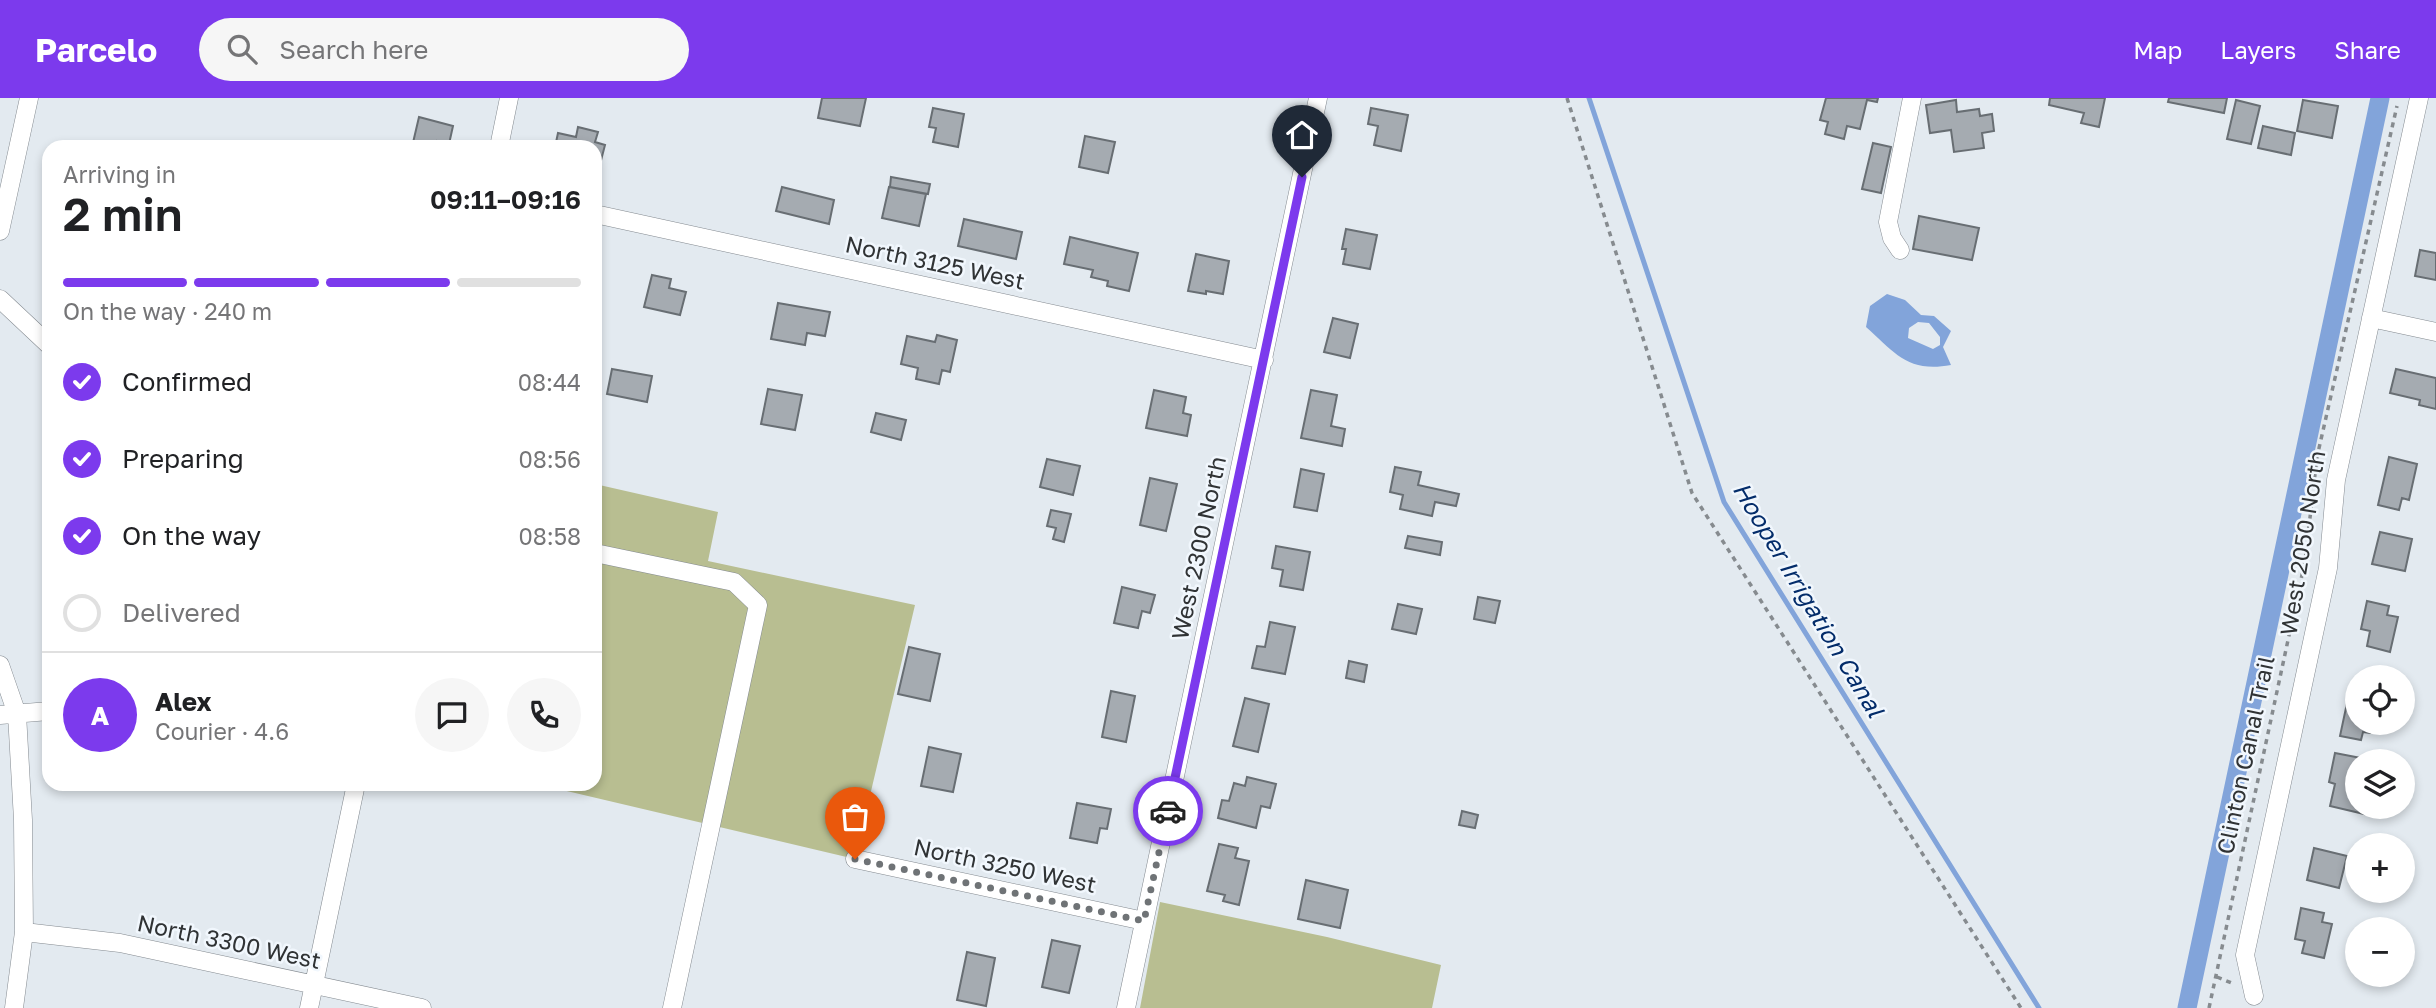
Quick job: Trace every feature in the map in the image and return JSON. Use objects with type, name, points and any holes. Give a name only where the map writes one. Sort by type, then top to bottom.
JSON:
[{"type":"street","points":[[0,231],[29,98]]},
{"type":"street","points":[[500,140],[509,98]]},
{"type":"street","name":"West 2300 North","points":[[1126,1008],[1318,98]]},
{"type":"street","points":[[1900,250],[1892,238],[1888,222],[1912,98]]},
{"type":"street","name":"West 2050 North","points":[[2254,996],[2245,955],[2328,568],[2336,480],[2419,98]]},
{"type":"street","name":"North 3125 West","points":[[602,216],[1264,360]]},
{"type":"street","points":[[0,299],[42,338]]},
{"type":"street","points":[[2371,318],[2436,332]]},
{"type":"street","points":[[602,554],[734,582],[758,605],[672,1008]]},
{"type":"street","points":[[0,665],[23,820],[24,932],[14,1008]]},
{"type":"street","points":[[8,715],[42,712]]},
{"type":"street","points":[[309,1008],[355,791]]},
{"type":"street","name":"North 3250 West","points":[[855,859],[1144,921]]},
{"type":"street","name":"North 3300 West","points":[[24,932],[120,943],[422,1008]]},
{"type":"path","points":[[1567,98],[1692,493],[2021,1008]]},
{"type":"path","name":"Clinton Canal Trail","points":[[2209,1008],[2305,561],[2317,457],[2399,98]]},
{"type":"green space","points":[[602,486],[718,512],[708,561],[915,605],[855,859],[567,791],[602,791]]},
{"type":"green space","points":[[1160,902],[1327,937],[1441,965],[1432,1008],[1140,1008]]},
{"type":"water","points":[[1887,294],[1905,300],[1921,315],[1934,316],[1951,331],[1943,347],[1951,365],[1924,366],[1894,353],[1866,327],[1870,306]],"holes":[[[1918,322],[1929,323],[1940,337],[1940,345],[1933,349],[1908,338],[1909,328]]]},
{"type":"building","points":[[822,98],[866,98],[860,126],[818,118]]},
{"type":"building","points":[[1826,98],[1878,98],[1877,102],[1867,100],[1860,129],[1847,126],[1844,139],[1825,134],[1828,122],[1820,120]]},
{"type":"building","points":[[2050,98],[2105,98],[2099,127],[2081,123],[2084,113],[2049,105]]},
{"type":"building","points":[[2169,98],[2227,98],[2224,113],[2168,102]]},
{"type":"building","points":[[1956,100],[1957,112],[1979,109],[1980,116],[1992,114],[1994,131],[1982,133],[1984,148],[1954,152],[1951,130],[1930,133],[1926,105]]},
{"type":"building","points":[[2236,100],[2260,106],[2251,144],[2227,139]]},
{"type":"building","points":[[2303,100],[2338,106],[2332,138],[2297,131]]},
{"type":"building","points":[[933,108],[964,114],[958,147],[933,142],[936,128],[929,127]]},
{"type":"building","points":[[1371,108],[1408,115],[1401,151],[1374,145],[1378,126],[1368,124]]},
{"type":"building","points":[[419,117],[453,126],[450,140],[414,140]]},
{"type":"building","points":[[2263,126],[2295,133],[2291,155],[2258,148]]},
{"type":"building","points":[[578,127],[598,132],[596,140],[556,140],[558,133],[576,137]]},
{"type":"building","points":[[1085,136],[1115,142],[1108,173],[1079,167]]},
{"type":"building","points":[[1873,143],[1891,147],[1881,193],[1862,189]]},
{"type":"building","points":[[891,177],[930,184],[928,194],[890,187]]},
{"type":"building","points":[[782,187],[834,200],[829,224],[776,211]]},
{"type":"building","points":[[889,187],[926,194],[919,226],[882,218]]},
{"type":"building","points":[[1919,216],[1979,228],[1972,260],[1913,249]]},
{"type":"building","points":[[964,219],[1022,232],[1016,259],[958,246]]},
{"type":"building","points":[[1346,229],[1377,235],[1370,269],[1343,264],[1346,249],[1342,249]]},
{"type":"building","points":[[1070,237],[1138,253],[1129,291],[1107,286],[1108,281],[1091,277],[1093,270],[1064,264]]},
{"type":"building","points":[[2420,250],[2436,253],[2436,280],[2415,276]]},
{"type":"building","points":[[1196,254],[1229,261],[1223,294],[1188,291]]},
{"type":"building","points":[[652,275],[671,279],[669,288],[686,292],[680,315],[644,307]]},
{"type":"building","points":[[778,303],[830,312],[825,336],[807,333],[805,345],[771,339]]},
{"type":"building","points":[[1333,318],[1358,324],[1350,358],[1324,352]]},
{"type":"building","points":[[937,335],[957,340],[950,372],[942,370],[939,384],[916,379],[918,368],[901,364],[907,336],[935,342]]},
{"type":"building","points":[[612,369],[652,376],[647,402],[607,394]]},
{"type":"building","points":[[2396,369],[2436,378],[2436,409],[2419,405],[2420,400],[2390,393]]},
{"type":"building","points":[[768,389],[802,395],[795,430],[761,424]]},
{"type":"building","points":[[1154,390],[1186,397],[1183,413],[1191,415],[1187,436],[1146,428]]},
{"type":"building","points":[[1311,390],[1337,395],[1331,426],[1345,429],[1342,446],[1301,438]]},
{"type":"building","points":[[876,413],[906,420],[901,440],[871,432]]},
{"type":"building","points":[[2389,457],[2417,464],[2409,500],[2402,498],[2399,510],[2378,505]]},
{"type":"building","points":[[1047,459],[1080,466],[1073,495],[1040,487]]},
{"type":"building","points":[[1395,467],[1421,472],[1418,485],[1459,494],[1456,506],[1435,502],[1432,516],[1400,509],[1403,495],[1390,492]]},
{"type":"building","points":[[1301,469],[1324,474],[1317,511],[1294,507]]},
{"type":"building","points":[[1150,478],[1177,484],[1166,531],[1140,525]]},
{"type":"building","points":[[1051,510],[1071,514],[1064,542],[1053,539],[1056,528],[1047,526]]},
{"type":"building","points":[[2380,532],[2412,539],[2405,571],[2372,564]]},
{"type":"building","points":[[1408,536],[1442,542],[1440,555],[1405,548]]},
{"type":"building","points":[[1276,546],[1310,552],[1303,590],[1280,586],[1283,570],[1272,568]]},
{"type":"building","points":[[1122,587],[1155,595],[1150,613],[1142,611],[1138,628],[1114,623]]},
{"type":"building","points":[[1478,597],[1500,601],[1495,623],[1474,619]]},
{"type":"building","points":[[2367,601],[2389,606],[2387,615],[2398,617],[2390,652],[2367,646],[2370,631],[2361,629]]},
{"type":"building","points":[[1398,604],[1422,609],[1416,634],[1392,629]]},
{"type":"building","points":[[1270,622],[1295,627],[1285,674],[1252,668],[1257,646],[1265,647]]},
{"type":"building","points":[[909,647],[940,654],[930,701],[898,694]]},
{"type":"building","points":[[1349,661],[1367,665],[1364,682],[1346,678]]},
{"type":"building","points":[[1111,691],[1135,696],[1126,742],[1102,737]]},
{"type":"building","points":[[1245,698],[1269,704],[1258,752],[1233,746]]},
{"type":"building","points":[[2345,712],[2345,735],[2362,735],[2361,740],[2340,736]]},
{"type":"building","points":[[929,747],[961,754],[953,792],[921,786]]},
{"type":"building","points":[[2335,753],[2345,755],[2345,810],[2330,806],[2335,784],[2329,782]]},
{"type":"building","points":[[1247,777],[1276,784],[1270,808],[1261,806],[1256,828],[1218,818],[1222,800],[1229,801],[1234,783],[1245,786]]},
{"type":"building","points":[[1077,803],[1111,809],[1107,829],[1100,828],[1097,843],[1070,838]]},
{"type":"building","points":[[1462,811],[1478,815],[1475,828],[1459,825]]},
{"type":"building","points":[[1219,844],[1238,848],[1235,858],[1249,861],[1239,905],[1223,901],[1225,895],[1207,891]]},
{"type":"building","points":[[2314,848],[2345,856],[2339,888],[2307,880]]},
{"type":"building","points":[[1306,880],[1348,890],[1340,928],[1298,919]]},
{"type":"building","points":[[2301,908],[2324,913],[2322,922],[2332,924],[2324,958],[2302,953],[2305,941],[2295,939]]},
{"type":"building","points":[[1052,940],[1080,946],[1069,993],[1042,987]]},
{"type":"building","points":[[967,952],[995,958],[986,1006],[957,1000]]},
{"type":"waterway","name":"Hooper Irrigation Canal","points":[[1589,98],[1724,502],[2039,1008]]},
{"type":"waterway","points":[[2187,1008],[2380,98]]},
{"type":"way so far","points":[[855,859],[1144,921],[1168,811]]},
{"type":"route","points":[[1168,811],[1302,177]]}]
